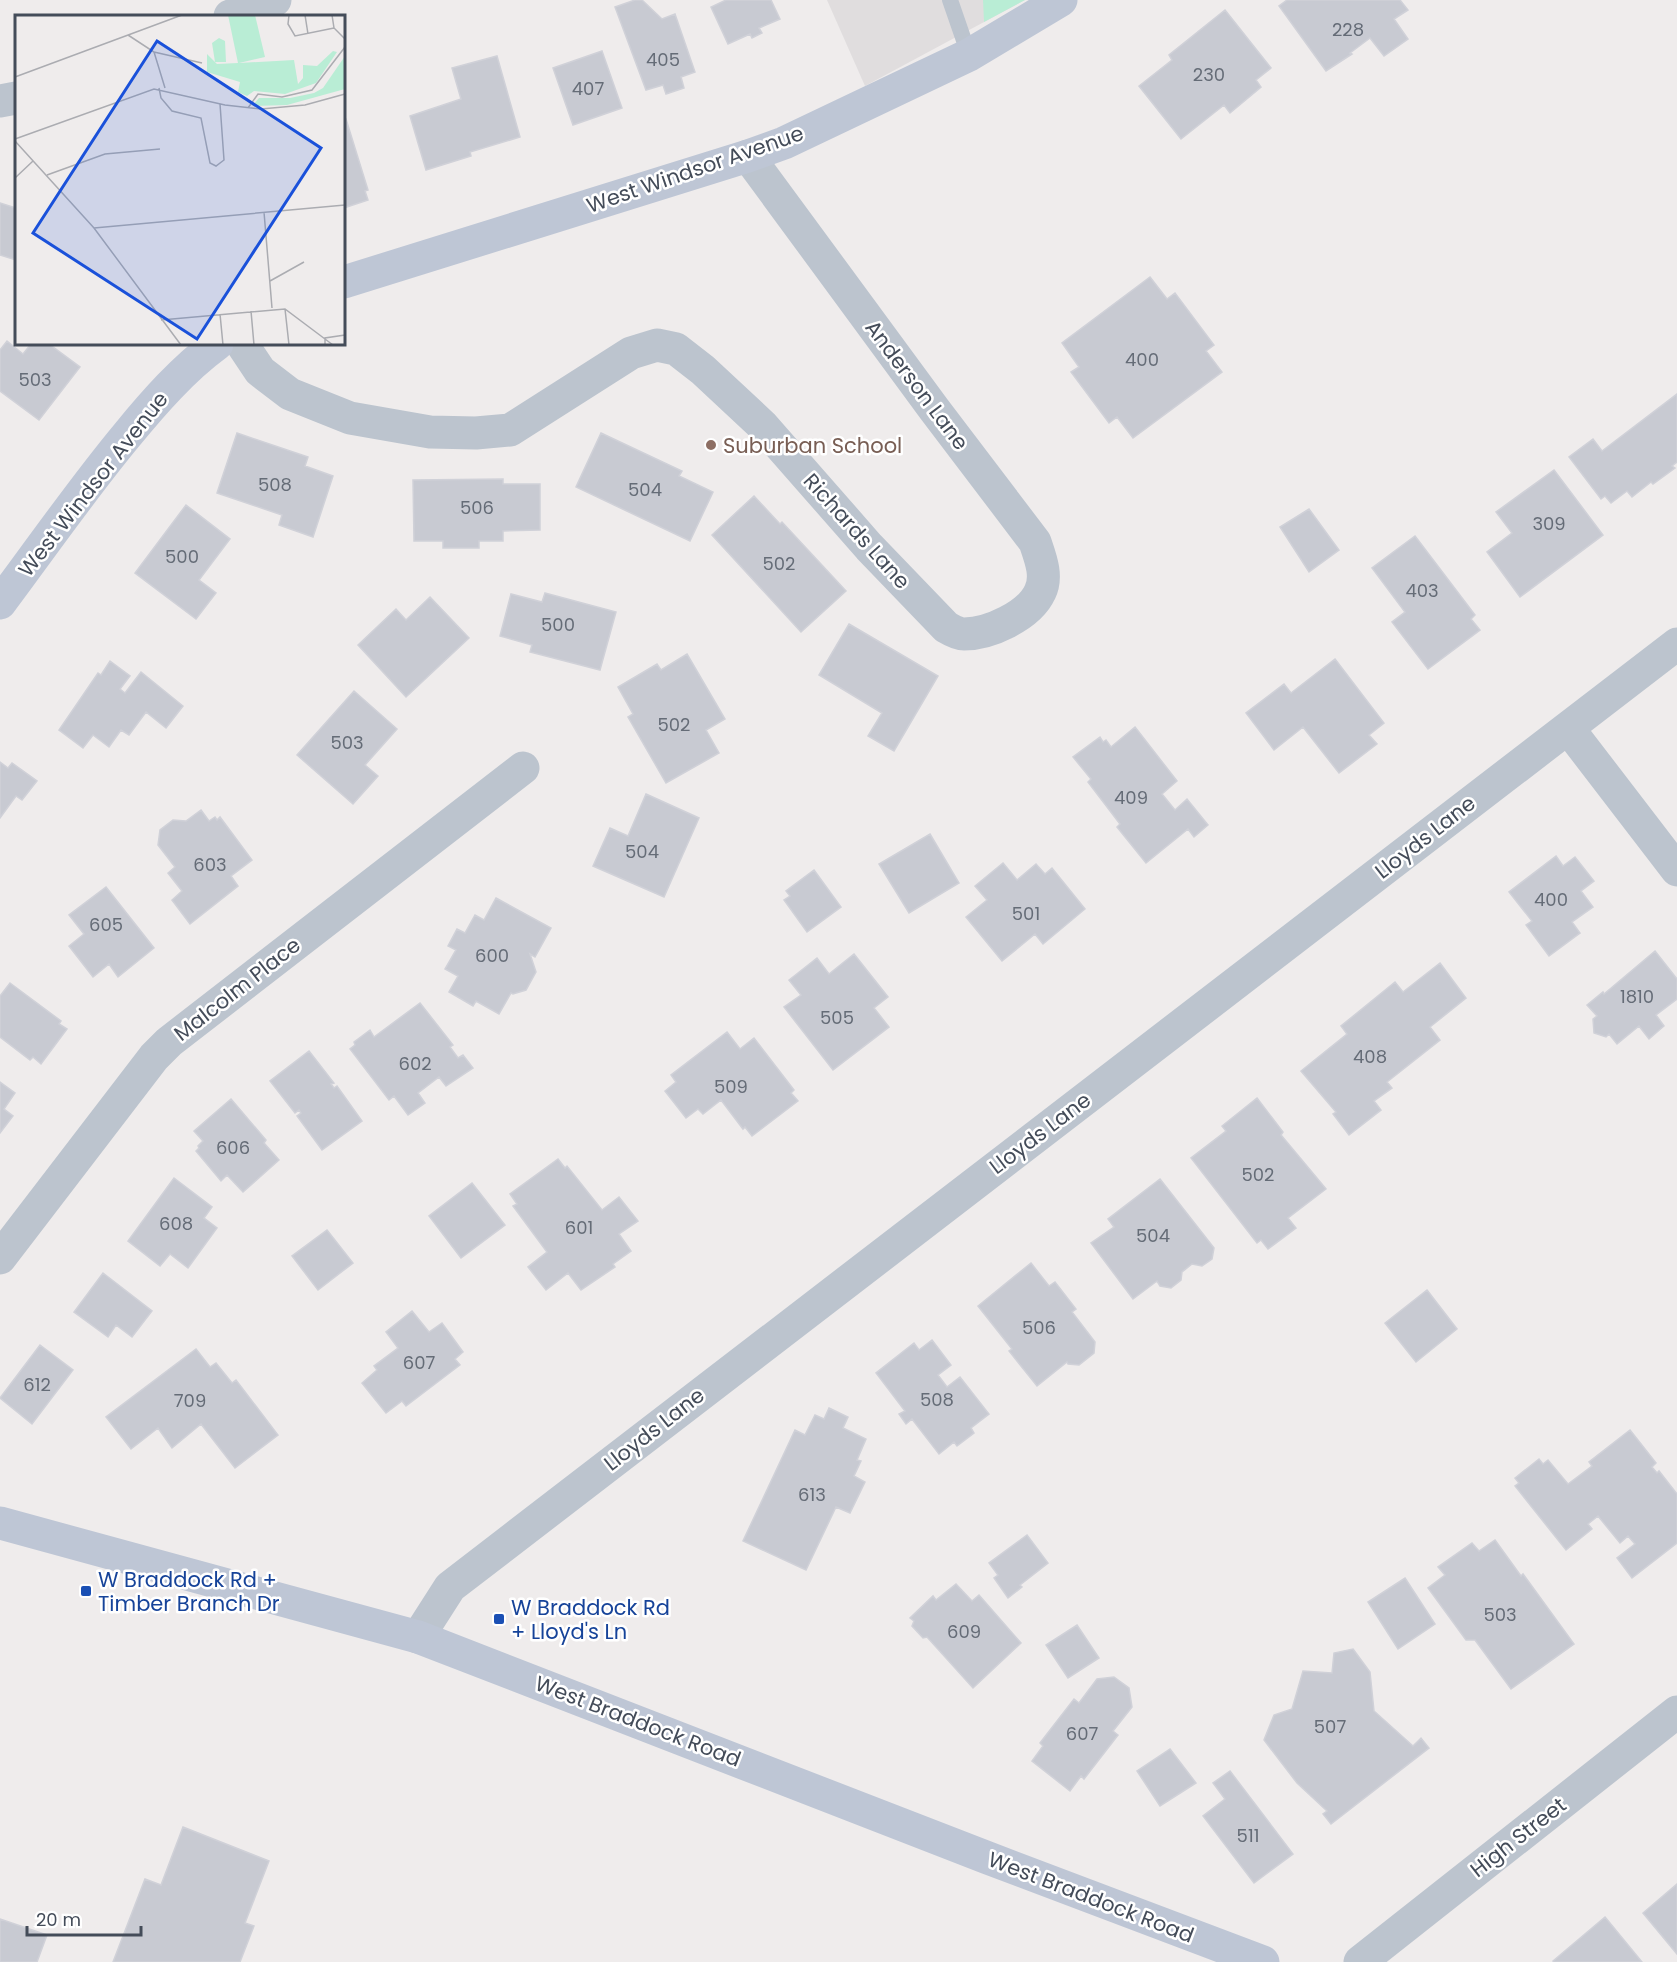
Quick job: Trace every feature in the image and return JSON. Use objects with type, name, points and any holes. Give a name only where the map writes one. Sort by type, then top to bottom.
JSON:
[{"type":"main road","name":"West Windsor Avenue","points":[[345,282],[784,143],[969,55],[1061,0]]},
{"type":"main road","name":"West Windsor Avenue","points":[[0,603],[108,458],[153,403],[200,356],[216,345]]},
{"type":"main road","name":"West Braddock Road","points":[[0,1523],[418,1637],[966,1850],[1263,1962]]},
{"type":"street","points":[[233,15],[275,0]]},
{"type":"street","points":[[0,101],[15,98]]},
{"type":"street","name":"Anderson Lane","points":[[748,156],[927,400],[1035,542],[1043,567],[1040,592],[1026,610],[1014,618]]},
{"type":"street","name":"Richards Lane","points":[[243,345],[260,371],[290,394],[350,418],[430,432],[476,433],[510,430],[631,353],[657,345],[676,349],[703,370],[763,426],[869,547],[946,627],[962,635],[1005,624],[1014,618]]},
{"type":"street","name":"Lloyds Lane","points":[[418,1637],[450,1587],[1677,644]]},
{"type":"street","points":[[1568,728],[1677,870]]},
{"type":"street","name":"Malcolm Place","points":[[0,1258],[154,1057],[169,1042],[523,768]]},
{"type":"street","name":"High Street","points":[[1360,1962],[1677,1712]]},
{"type":"lane","points":[[950,0],[969,55]]},
{"type":"shaded area","points":[[827,0],[1025,0],[865,86]]},
{"type":"green space","points":[[983,0],[1025,0],[984,22]]},
{"type":"building","points":[[642,0],[662,19],[675,14],[695,72],[681,77],[684,88],[666,94],[663,85],[646,90],[615,7]]},
{"type":"building","points":[[726,0],[771,0],[780,19],[759,28],[762,33],[752,38],[750,34],[728,44],[711,7]]},
{"type":"building","points":[[1287,0],[1400,0],[1408,10],[1394,19],[1408,39],[1384,56],[1370,38],[1350,53],[1352,54],[1326,71],[1279,6]]},
{"type":"building","points":[[1225,10],[1271,68],[1256,80],[1261,87],[1230,113],[1224,105],[1181,139],[1139,86],[1172,60],[1169,55]]},
{"type":"building","points":[[602,51],[622,108],[573,125],[553,68]]},
{"type":"building","points":[[497,56],[520,137],[470,152],[471,156],[426,170],[410,116],[461,99],[452,68]]},
{"type":"building","points":[[345,120],[368,190],[365,191],[368,200],[345,208]]},
{"type":"building","points":[[0,203],[15,208],[15,260],[0,255]]},
{"type":"building","points":[[1150,277],[1167,299],[1175,293],[1214,345],[1206,351],[1222,372],[1133,438],[1117,417],[1109,423],[1071,372],[1079,367],[1062,343]]},
{"type":"building","points":[[7,341],[23,354],[30,345],[50,345],[80,367],[39,420],[0,391],[0,350]]},
{"type":"building","points":[[1677,394],[1677,462],[1672,466],[1675,468],[1653,484],[1651,482],[1632,497],[1627,491],[1611,503],[1605,496],[1601,499],[1569,457],[1593,439],[1602,451]]},
{"type":"building","points":[[237,433],[308,457],[305,466],[333,476],[313,537],[279,525],[282,515],[217,493]]},
{"type":"building","points":[[601,433],[682,471],[679,476],[713,492],[690,541],[576,487]]},
{"type":"building","points":[[1554,470],[1603,535],[1520,597],[1487,552],[1512,533],[1496,512]]},
{"type":"building","points":[[503,479],[503,484],[540,484],[540,530],[503,531],[503,541],[479,541],[479,548],[443,548],[443,541],[414,541],[413,480]]},
{"type":"building","points":[[754,496],[780,524],[782,522],[846,591],[801,632],[712,535]]},
{"type":"building","points":[[186,505],[230,539],[199,580],[216,593],[196,619],[135,573]]},
{"type":"building","points":[[1309,509],[1339,550],[1309,572],[1280,527]]},
{"type":"building","points":[[1415,536],[1475,615],[1471,619],[1480,630],[1428,669],[1392,622],[1405,612],[1372,568]]},
{"type":"building","points":[[545,593],[616,612],[600,670],[530,652],[532,645],[500,636],[511,594],[542,602]]},
{"type":"building","points":[[430,597],[469,638],[406,697],[358,645],[396,609],[406,620]]},
{"type":"building","points":[[849,624],[938,676],[894,751],[868,736],[882,713],[819,675]]},
{"type":"building","points":[[687,654],[725,719],[706,730],[719,753],[666,783],[628,717],[633,714],[618,687],[657,664],[661,670]]},
{"type":"building","points":[[1335,659],[1384,723],[1369,735],[1377,744],[1339,773],[1303,727],[1274,750],[1246,713],[1284,684],[1291,693]]},
{"type":"building","points":[[110,661],[130,676],[120,689],[125,693],[141,672],[183,706],[166,728],[146,712],[129,735],[121,730],[109,747],[93,735],[83,748],[59,730],[98,673],[101,675]]},
{"type":"building","points":[[354,691],[397,729],[365,765],[378,776],[353,804],[297,755]]},
{"type":"building","points":[[1135,727],[1177,781],[1162,794],[1175,810],[1187,799],[1208,825],[1194,837],[1188,829],[1146,863],[1117,827],[1120,824],[1088,782],[1091,779],[1073,757],[1100,737],[1103,742],[1106,740],[1111,747]]},
{"type":"building","points":[[0,762],[8,768],[12,763],[37,781],[22,800],[16,796],[0,818]]},
{"type":"building","points":[[646,794],[699,818],[664,897],[593,866],[610,828],[628,836]]},
{"type":"building","points":[[201,810],[209,821],[220,817],[252,860],[231,876],[238,886],[190,924],[172,900],[182,891],[168,873],[175,867],[158,845],[160,830],[173,820],[186,821]]},
{"type":"building","points":[[930,834],[959,883],[909,913],[879,864]]},
{"type":"building","points":[[1556,856],[1563,866],[1575,857],[1594,881],[1581,891],[1593,907],[1572,922],[1580,933],[1549,956],[1526,925],[1532,921],[1509,892]]},
{"type":"building","points":[[1003,863],[1017,880],[1036,864],[1045,874],[1052,868],[1085,909],[1043,944],[1035,934],[1002,961],[966,917],[987,900],[975,886]]},
{"type":"building","points":[[814,870],[841,907],[807,932],[784,900],[790,896],[786,891]]},
{"type":"building","points":[[106,887],[154,948],[118,977],[109,964],[93,977],[69,946],[84,934],[69,915]]},
{"type":"building","points":[[496,898],[551,928],[535,957],[530,954],[536,972],[526,990],[511,993],[499,1014],[476,1001],[473,1006],[449,992],[458,976],[445,969],[456,950],[448,946],[457,929],[465,933],[475,915],[484,920]]},
{"type":"building","points":[[1655,951],[1677,979],[1677,999],[1656,1015],[1664,1026],[1649,1039],[1639,1026],[1617,1044],[1609,1034],[1606,1037],[1594,1033],[1593,1019],[1597,1016],[1587,1005],[1603,992],[1604,994]]},
{"type":"building","points":[[854,954],[888,997],[874,1008],[889,1027],[833,1070],[784,1007],[801,995],[789,980],[817,958],[829,974]]},
{"type":"building","points":[[1440,963],[1466,998],[1430,1027],[1440,1040],[1387,1082],[1392,1088],[1374,1101],[1381,1110],[1349,1135],[1333,1114],[1336,1112],[1301,1071],[1347,1034],[1341,1026],[1395,982],[1403,992]]},
{"type":"building","points":[[10,983],[61,1021],[59,1024],[67,1029],[41,1064],[33,1057],[30,1060],[0,1037],[0,996]]},
{"type":"building","points":[[420,1003],[453,1045],[450,1047],[458,1058],[463,1055],[473,1068],[446,1086],[439,1077],[418,1093],[425,1103],[408,1115],[394,1096],[389,1100],[350,1049],[355,1045],[354,1042],[370,1030],[374,1037]]},
{"type":"building","points":[[727,1032],[740,1049],[754,1038],[794,1090],[791,1093],[798,1101],[752,1136],[745,1127],[743,1129],[721,1100],[703,1114],[698,1109],[686,1118],[665,1091],[676,1082],[671,1075]]},
{"type":"building","points":[[309,1051],[334,1083],[331,1084],[334,1088],[337,1086],[362,1121],[322,1150],[297,1116],[301,1113],[299,1110],[295,1113],[270,1081]]},
{"type":"building","points":[[0,1082],[15,1093],[4,1109],[13,1116],[0,1133]]},
{"type":"building","points":[[1257,1098],[1283,1132],[1281,1135],[1326,1189],[1288,1218],[1296,1228],[1268,1249],[1261,1240],[1257,1243],[1191,1158],[1226,1131],[1222,1126]]},
{"type":"building","points":[[231,1099],[266,1140],[264,1143],[279,1160],[243,1192],[227,1175],[221,1181],[196,1151],[203,1141],[194,1131]]},
{"type":"building","points":[[558,1159],[565,1168],[567,1166],[602,1210],[619,1197],[638,1221],[619,1234],[631,1251],[613,1264],[615,1267],[581,1290],[568,1273],[546,1290],[528,1267],[547,1252],[513,1206],[517,1204],[510,1194]]},
{"type":"building","points":[[174,1178],[212,1207],[204,1218],[217,1228],[188,1268],[170,1254],[160,1266],[128,1241]]},
{"type":"building","points":[[1160,1179],[1214,1248],[1212,1259],[1202,1266],[1192,1264],[1182,1272],[1181,1280],[1171,1288],[1160,1286],[1157,1281],[1133,1299],[1091,1243],[1114,1227],[1108,1219]]},
{"type":"building","points":[[472,1183],[505,1225],[461,1258],[429,1216]]},
{"type":"building","points":[[327,1230],[353,1263],[318,1290],[292,1256]]},
{"type":"building","points":[[1031,1263],[1049,1286],[1055,1282],[1076,1309],[1072,1312],[1095,1342],[1094,1353],[1079,1365],[1067,1362],[1037,1386],[1009,1351],[1012,1349],[978,1306]]},
{"type":"building","points":[[103,1273],[152,1311],[132,1337],[116,1325],[108,1337],[74,1312]]},
{"type":"building","points":[[1427,1290],[1457,1329],[1416,1362],[1385,1323]]},
{"type":"building","points":[[412,1311],[429,1332],[442,1323],[463,1352],[455,1359],[460,1365],[406,1406],[402,1401],[386,1413],[362,1383],[377,1370],[374,1366],[398,1348],[386,1332]]},
{"type":"building","points":[[932,1340],[951,1365],[938,1375],[947,1387],[960,1377],[989,1414],[971,1428],[974,1433],[957,1446],[954,1442],[939,1454],[912,1419],[906,1424],[899,1414],[905,1411],[876,1373],[914,1343],[919,1350]]},
{"type":"building","points":[[40,1345],[73,1370],[32,1424],[0,1398]]},
{"type":"building","points":[[196,1349],[210,1367],[216,1363],[232,1383],[236,1380],[278,1435],[235,1468],[201,1424],[172,1448],[158,1428],[131,1449],[106,1417]]},
{"type":"building","points":[[829,1408],[848,1417],[843,1428],[866,1439],[857,1460],[861,1461],[854,1476],[865,1482],[850,1513],[836,1507],[806,1570],[743,1541],[795,1430],[805,1435],[815,1415],[824,1419]]},
{"type":"building","points":[[1630,1430],[1656,1463],[1652,1467],[1657,1473],[1659,1471],[1677,1494],[1677,1543],[1632,1578],[1617,1558],[1635,1544],[1628,1536],[1620,1543],[1598,1516],[1588,1524],[1592,1529],[1566,1550],[1515,1486],[1519,1483],[1515,1478],[1539,1459],[1543,1464],[1548,1460],[1568,1484],[1592,1466],[1589,1462]]},
{"type":"building","points":[[1027,1535],[1048,1563],[1020,1585],[1022,1587],[1008,1598],[994,1578],[998,1575],[989,1563]]},
{"type":"building","points":[[1495,1540],[1574,1644],[1511,1689],[1475,1640],[1466,1640],[1428,1588],[1445,1575],[1438,1567],[1472,1543],[1479,1551]]},
{"type":"building","points":[[1405,1578],[1435,1624],[1398,1649],[1368,1602]]},
{"type":"building","points":[[956,1584],[972,1601],[979,1595],[1021,1643],[973,1688],[927,1637],[923,1638],[912,1626],[914,1621],[910,1618],[933,1596],[936,1600]]},
{"type":"building","points":[[1077,1625],[1099,1658],[1068,1678],[1046,1645]]},
{"type":"building","points":[[1353,1649],[1370,1672],[1374,1711],[1413,1746],[1421,1738],[1429,1748],[1331,1824],[1323,1814],[1327,1811],[1297,1783],[1264,1740],[1274,1715],[1292,1709],[1303,1671],[1332,1673],[1334,1653]]},
{"type":"building","points":[[1114,1677],[1129,1688],[1132,1707],[1113,1731],[1118,1735],[1084,1779],[1081,1776],[1070,1791],[1032,1761],[1043,1746],[1040,1743],[1074,1699],[1079,1703],[1097,1679]]},
{"type":"building","points":[[1170,1749],[1196,1783],[1160,1806],[1137,1771]]},
{"type":"building","points":[[1230,1771],[1293,1854],[1254,1883],[1203,1816],[1225,1799],[1213,1783]]},
{"type":"building","points":[[183,1827],[269,1861],[245,1923],[254,1926],[240,1962],[113,1962],[145,1879],[161,1885]]},
{"type":"building","points":[[1677,1884],[1677,1954],[1643,1913]]},
{"type":"building","points":[[1605,1917],[1642,1962],[1553,1961]]},
{"type":"building","points":[[0,1919],[47,1935],[37,1962],[0,1962]]},
{"type":"place","name":"Suburban School","points":[[711,445]]},
{"type":"place","name":"W Braddock Rd + Timber Branch Dr","points":[[86,1591]]},
{"type":"place","name":"W Braddock Rd + Lloyd's Ln","points":[[499,1619]]}]
